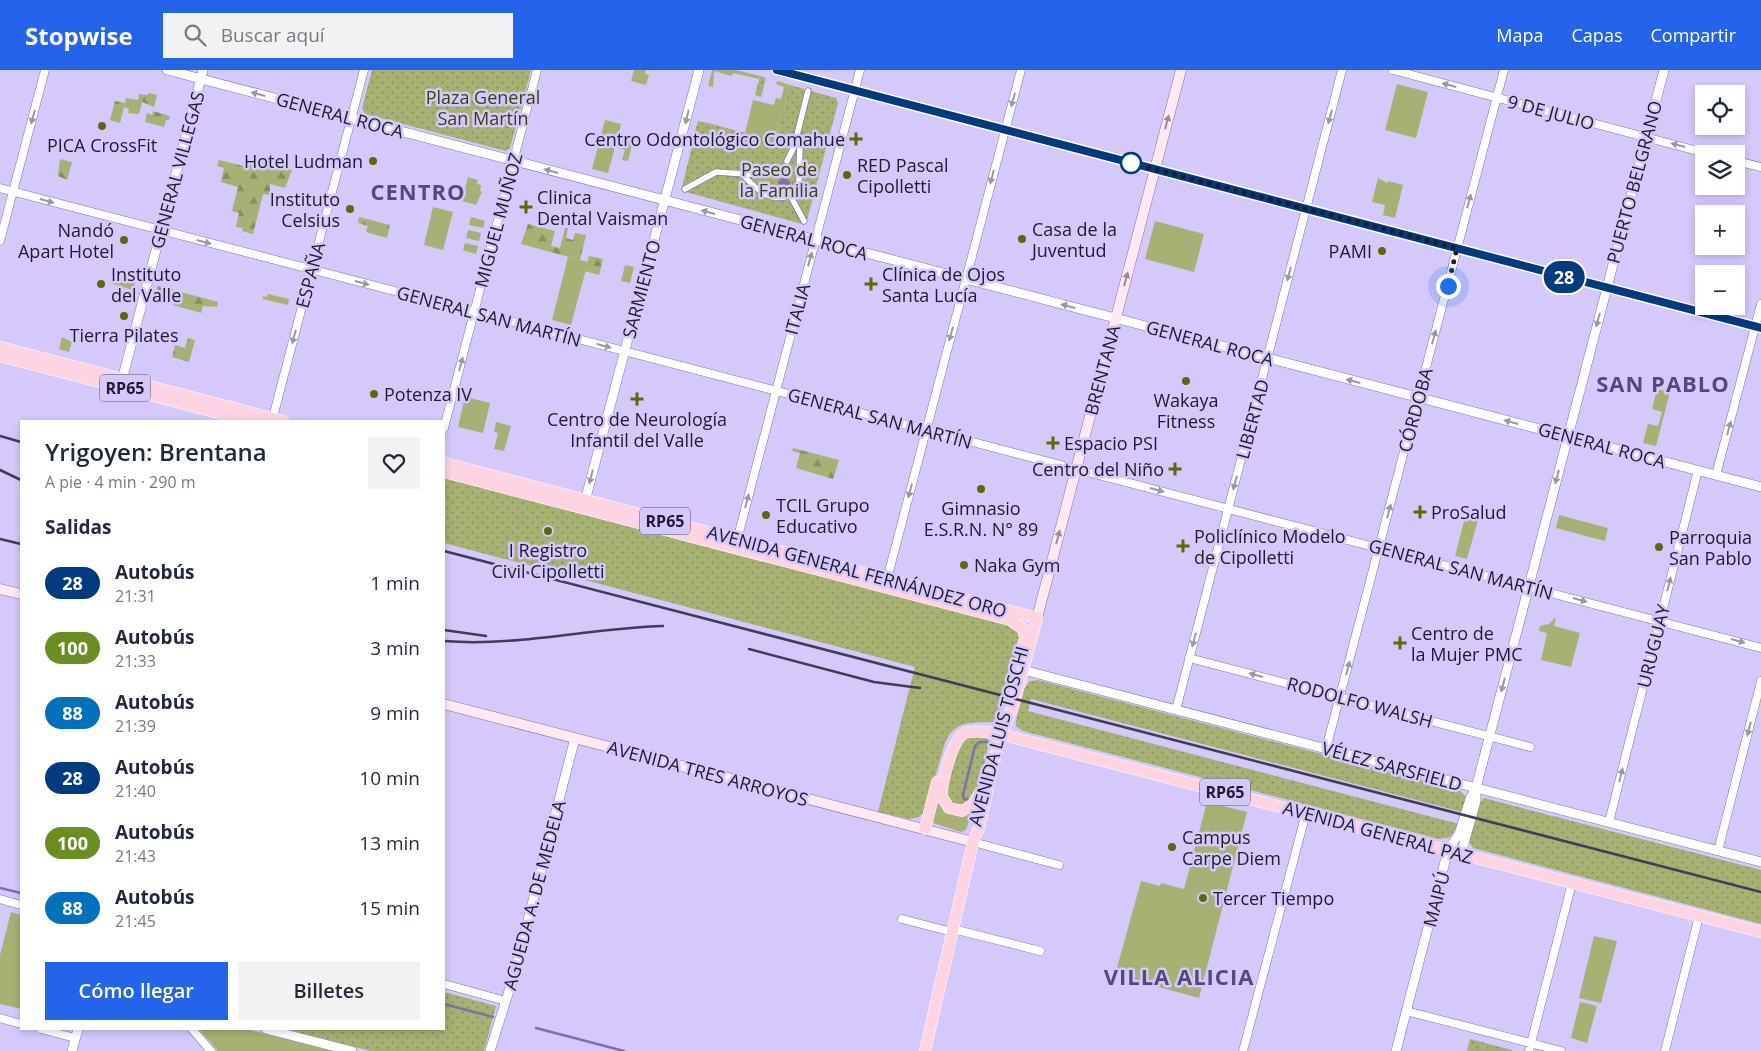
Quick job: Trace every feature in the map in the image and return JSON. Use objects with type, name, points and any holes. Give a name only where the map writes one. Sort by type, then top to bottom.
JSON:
[{"type":"main road","name":"BRENTANA","points":[[1023,670],[1181,70]]},
{"type":"main road","name":"RP65","points":[[0,347],[247,420]]},
{"type":"main road","name":"RP65","points":[[0,356],[276,420]]},
{"type":"main road","name":"AVENIDA GENERAL FERNÁNDEZ ORO","points":[[445,463],[584,504],[886,583],[1037,620]]},
{"type":"main road","name":"AVENIDA GENERAL FERNÁNDEZ ORO","points":[[445,472],[584,504]]},
{"type":"main road","name":"AVENIDA GENERAL FERNÁNDEZ ORO","points":[[886,583],[933,600],[1010,620],[1023,629]]},
{"type":"main road","points":[[0,589],[20,594]]},
{"type":"main road","points":[[933,600],[954,601],[1037,620]]},
{"type":"main road","name":"AVENIDA LUIS TOSCHI","points":[[925,1051],[972,842],[972,826],[980,792],[999,734],[1023,645],[1023,629]]},
{"type":"main road","name":"AVENIDA LUIS TOSCHI","points":[[972,842],[979,828],[999,734],[1014,703],[1023,670]]},
{"type":"main road","name":"AVENIDA TRES ARROYOS","points":[[445,704],[972,842]]},
{"type":"main road","points":[[925,830],[951,736],[960,728],[973,724],[985,725],[999,734]]},
{"type":"main road","name":"RP65","points":[[980,792],[973,804],[962,811],[949,808],[942,797],[954,747],[959,738],[971,732],[999,734]]},
{"type":"main road","name":"AVENIDA GENERAL PAZ","points":[[999,734],[1761,932]]},
{"type":"street","points":[[0,241],[45,70]]},
{"type":"street","name":"GENERAL ROCA","points":[[166,70],[202,74],[351,118],[1761,487]]},
{"type":"street","name":"ESPAÑA","points":[[276,420],[311,270],[364,70]]},
{"type":"street","name":"MIGUEL MUÑOZ","points":[[445,424],[537,70]]},
{"type":"street","name":"SARMIENTO","points":[[584,504],[699,70]]},
{"type":"street","points":[[777,70],[1758,328]]},
{"type":"street","name":"ITALIA","points":[[736,544],[860,70]]},
{"type":"street","points":[[886,583],[1020,70]]},
{"type":"street","name":"LIBERTAD","points":[[1176,710],[1342,70]]},
{"type":"street","name":"9 DE JULIO","points":[[1393,70],[1695,150]]},
{"type":"street","name":"CÓRDOBA","points":[[1326,749],[1504,70]]},
{"type":"street","name":"PUERTO BELGRANO","points":[[1476,788],[1664,70]]},
{"type":"street","name":"GENERAL VILLEGAS","points":[[121,383],[202,74]]},
{"type":"street","points":[[743,175],[765,194],[781,198],[790,195],[799,182],[797,145],[808,91]]},
{"type":"street","points":[[787,161],[797,145],[813,137],[828,139]]},
{"type":"street","points":[[1745,163],[1761,167]]},
{"type":"street","points":[[685,189],[716,172],[731,171],[743,175],[762,176]]},
{"type":"street","name":"GENERAL SAN MARTÍN","points":[[0,188],[1761,648]]},
{"type":"street","points":[[790,195],[804,221]]},
{"type":"street","points":[[1716,475],[1758,328],[1761,304]]},
{"type":"street","name":"URUGUAY","points":[[1609,822],[1698,470]]},
{"type":"street","name":"RODOLFO WALSH","points":[[1190,658],[1530,747]]},
{"type":"street","name":"VÉLEZ SARSFIELD","points":[[1023,670],[1761,862]]},
{"type":"street","points":[[1718,851],[1761,681]]},
{"type":"street","name":"AGUEDA A. DE MEDELA","points":[[490,1051],[506,1000],[575,738]]},
{"type":"street","name":"MAIPÚ","points":[[1396,1051],[1448,850],[1459,834],[1470,799],[1476,788]]},
{"type":"street","name":"MAIPÚ","points":[[1461,854],[1476,801],[1476,788]]},
{"type":"street","points":[[1243,1051],[1306,814]]},
{"type":"street","points":[[972,842],[1060,865]]},
{"type":"street","points":[[1530,1047],[1572,883]]},
{"type":"street","points":[[0,899],[20,905]]},
{"type":"street","points":[[1665,1051],[1699,916]]},
{"type":"street","points":[[902,919],[1040,951]]},
{"type":"street","points":[[445,984],[506,1000]]},
{"type":"street","points":[[1406,1011],[1530,1047],[1562,1051]]},
{"type":"street","points":[[0,1018],[20,1024]]},
{"type":"street","points":[[50,1030],[76,1033],[75,1050]]},
{"type":"street","points":[[193,1030],[211,1051]]},
{"type":"street","points":[[270,1030],[352,1051]]},
{"type":"green space","name":"Plaza General San Martín","points":[[372,70],[531,70],[510,148],[506,151],[365,114],[362,108]]},
{"type":"green space","points":[[634,70],[646,70],[645,74],[649,75],[646,85],[631,81]]},
{"type":"green space","points":[[712,70],[736,70],[760,76],[759,79],[733,73],[732,76],[714,71],[713,87],[708,86]]},
{"type":"green space","points":[[760,76],[766,78],[761,97],[755,95]]},
{"type":"green space","points":[[777,81],[790,85],[775,141],[739,154],[704,122],[745,133],[753,100],[774,105],[776,98],[781,99],[784,87],[776,84]]},
{"type":"green space","points":[[1397,84],[1428,92],[1416,138],[1385,130]]},
{"type":"green space","name":"Paseo de la Familia","points":[[790,85],[836,98],[838,103],[807,220],[802,224],[686,192],[682,187],[692,146],[696,143],[693,139],[698,121],[775,141]]},
{"type":"green space","points":[[148,93],[157,95],[154,107],[142,102],[144,95],[148,95]]},
{"type":"green space","points":[[139,94],[144,95],[139,114],[128,113],[129,109],[124,107],[126,98],[138,100]]},
{"type":"green space","points":[[115,101],[125,103],[120,123],[110,120]]},
{"type":"green space","points":[[153,111],[170,116],[169,120],[166,120],[164,127],[145,122],[147,113],[152,115]]},
{"type":"green space","points":[[605,120],[621,124],[618,137],[633,141],[628,161],[622,160],[625,150],[615,147],[608,173],[592,169]]},
{"type":"green space","points":[[60,159],[72,162],[67,180],[58,176]]},
{"type":"green space","points":[[249,159],[292,170],[285,188],[270,184],[270,195],[263,194],[253,234],[242,231],[243,228],[236,227],[239,213],[232,211],[238,187],[221,182],[224,168],[217,166],[219,160],[247,167]]},
{"type":"green space","points":[[468,177],[478,180],[477,184],[481,185],[480,191],[482,192],[476,205],[462,201]]},
{"type":"green space","points":[[1378,178],[1387,183],[1388,181],[1403,185],[1395,218],[1383,215],[1385,205],[1372,202]]},
{"type":"green space","points":[[433,207],[453,212],[443,250],[424,245]]},
{"type":"green space","points":[[359,217],[390,225],[387,238],[366,232],[368,226],[358,223]]},
{"type":"green space","points":[[471,217],[485,221],[483,228],[469,225]]},
{"type":"green space","points":[[1155,221],[1204,234],[1194,272],[1145,259]]},
{"type":"green space","points":[[528,224],[555,231],[551,246],[560,248],[565,228],[568,228],[566,238],[573,240],[575,233],[586,235],[580,260],[521,244]]},
{"type":"green space","points":[[468,230],[481,233],[479,241],[466,238]]},
{"type":"green space","points":[[465,243],[478,246],[476,254],[463,250]]},
{"type":"green space","points":[[589,256],[603,259],[599,275],[585,271]]},
{"type":"green space","points":[[568,257],[588,262],[571,325],[552,320]]},
{"type":"green space","points":[[625,265],[634,267],[630,283],[621,281]]},
{"type":"green space","points":[[111,277],[135,283],[133,290],[110,283]]},
{"type":"green space","points":[[158,286],[218,302],[217,307],[203,306],[201,313],[173,305],[175,298],[157,291]]},
{"type":"green space","points":[[268,294],[289,299],[288,305],[263,299],[263,296],[267,297]]},
{"type":"green space","points":[[62,337],[72,342],[69,352],[59,349]]},
{"type":"green space","points":[[188,338],[195,340],[189,362],[172,357],[175,345],[185,348]]},
{"type":"green space","points":[[1657,389],[1670,392],[1656,446],[1643,443],[1648,424],[1658,426],[1662,412],[1652,409]]},
{"type":"green space","points":[[465,397],[490,403],[483,433],[458,427]]},
{"type":"green space","points":[[496,422],[511,426],[504,451],[494,449],[498,433],[494,432]]},
{"type":"green space","points":[[793,448],[839,460],[833,479],[796,468],[800,453],[792,451]]},
{"type":"green space","points":[[445,477],[1013,626],[1021,637],[1002,706],[993,722],[965,724],[959,726],[949,735],[925,811],[919,817],[910,819],[878,812],[915,667],[445,543]]},
{"type":"green space","points":[[1559,515],[1608,528],[1605,541],[1556,528]]},
{"type":"green space","points":[[1465,517],[1478,520],[1467,559],[1455,556]]},
{"type":"green space","points":[[1556,617],[1554,626],[1580,633],[1571,667],[1541,660],[1547,633],[1539,631],[1540,626],[1549,624]]},
{"type":"green space","points":[[1038,680],[1459,790],[1466,797],[1462,812],[1031,699],[1028,711],[1459,824],[1450,837],[1439,839],[1023,731],[1016,726],[1016,721],[1024,689],[1030,681]]},
{"type":"green space","points":[[965,737],[987,737],[989,741],[983,771],[976,791],[964,804],[954,806],[945,793],[958,744]]},
{"type":"green space","points":[[938,791],[972,811],[966,830],[961,832],[933,823],[931,820]]},
{"type":"green space","points":[[1484,798],[1761,870],[1761,924],[1473,848],[1468,840],[1479,804]]},
{"type":"green space","name":"Tercer Tiempo","points":[[1207,802],[1247,812],[1199,998],[1115,975],[1141,881],[1160,886],[1161,883],[1184,889]]},
{"type":"green space","points":[[11,912],[20,915],[20,1009],[0,1004],[0,955]]},
{"type":"green space","points":[[1594,936],[1617,941],[1601,1003],[1579,998]]},
{"type":"green space","points":[[445,992],[496,1006],[484,1051],[371,1051],[290,1030],[445,1030]]},
{"type":"green space","points":[[1580,1002],[1597,1006],[1587,1043],[1571,1038]]},
{"type":"green space","points":[[200,1030],[250,1030],[332,1051],[218,1051]]},
{"type":"green space","points":[[1470,1039],[1512,1050],[1512,1051],[1467,1051]]},
{"type":"shaded area","points":[[782,178],[786,178],[790,184],[786,190],[782,190],[778,186],[778,182]]},
{"type":"waterway","points":[[970,801],[964,799],[963,795],[975,746],[980,742],[988,742]]},
{"type":"waterway","points":[[0,888],[20,893]]},
{"type":"waterway","points":[[445,1004],[493,1017]]},
{"type":"waterway","points":[[536,1028],[624,1051]]},
{"type":"tunnel","points":[[762,175],[776,171],[787,161]]},
{"type":"railway","points":[[0,436],[20,442]]},
{"type":"railway","points":[[0,470],[20,480]]},
{"type":"railway","points":[[0,539],[20,544]]},
{"type":"railway","points":[[445,551],[1761,892]]},
{"type":"railway","points":[[445,641],[499,641],[663,626]]},
{"type":"railway","points":[[445,630],[486,636]]},
{"type":"railway","points":[[749,649],[874,682],[920,688]]},
{"type":"bus line","name":"28","points":[[777,70],[1761,328]]},
{"type":"place","name":"PICA CrossFit","points":[[102,126]]},
{"type":"place","name":"Centro Odontológico Comahue","points":[[856,139]]},
{"type":"place","name":"Hotel Ludman","points":[[373,161]]},
{"type":"place","name":"RED Pascal Cipolletti","points":[[847,175]]},
{"type":"place","name":"Clinica Dental Vaisman","points":[[526,207]]},
{"type":"place","name":"Instituto Celsius","points":[[350,209]]},
{"type":"place","name":"Casa de la Juventud","points":[[1022,239]]},
{"type":"place","name":"Nandó Apart Hotel","points":[[124,240]]},
{"type":"place","name":"PAMI","points":[[1382,251]]},
{"type":"place","name":"Instituto del Valle","points":[[101,284]]},
{"type":"place","name":"Clínica de Ojos Santa Lucía","points":[[871,284]]},
{"type":"place","name":"Tierra Pilates","points":[[124,316]]},
{"type":"place","name":"Wakaya Fitness","points":[[1186,381]]},
{"type":"place","name":"Potenza IV","points":[[374,394]]},
{"type":"place","name":"Centro de Neurología Infantil del Valle","points":[[637,399]]},
{"type":"place","name":"Espacio PSI","points":[[1053,443]]},
{"type":"place","name":"Centro del Niño","points":[[1175,469]]},
{"type":"place","name":"Gimnasio E.S.R.N. N° 89","points":[[981,489]]},
{"type":"place","name":"ProSalud","points":[[1420,512]]},
{"type":"place","name":"TCIL Grupo Educativo","points":[[766,515]]},
{"type":"place","name":"I Registro Civil Cipolletti","points":[[548,531]]},
{"type":"place","name":"Policlínico Modelo de Cipolletti","points":[[1183,546]]},
{"type":"place","name":"Parroquia San Pablo","points":[[1659,547]]},
{"type":"place","name":"Naka Gym","points":[[964,565]]},
{"type":"place","name":"Centro de la Mujer PMC","points":[[1400,643]]},
{"type":"place","name":"Campus Carpe Diem","points":[[1172,847]]},
{"type":"place","name":"Tercer Tiempo","points":[[1203,898]]},
{"type":"district","name":"CENTRO","points":[[418,191]]},
{"type":"district","name":"SAN PABLO","points":[[1663,383]]},
{"type":"district","name":"VILLA ALICIA","points":[[1179,976]]},
{"type":"route","points":[[1131,163],[1457,248],[1448,286]]}]
